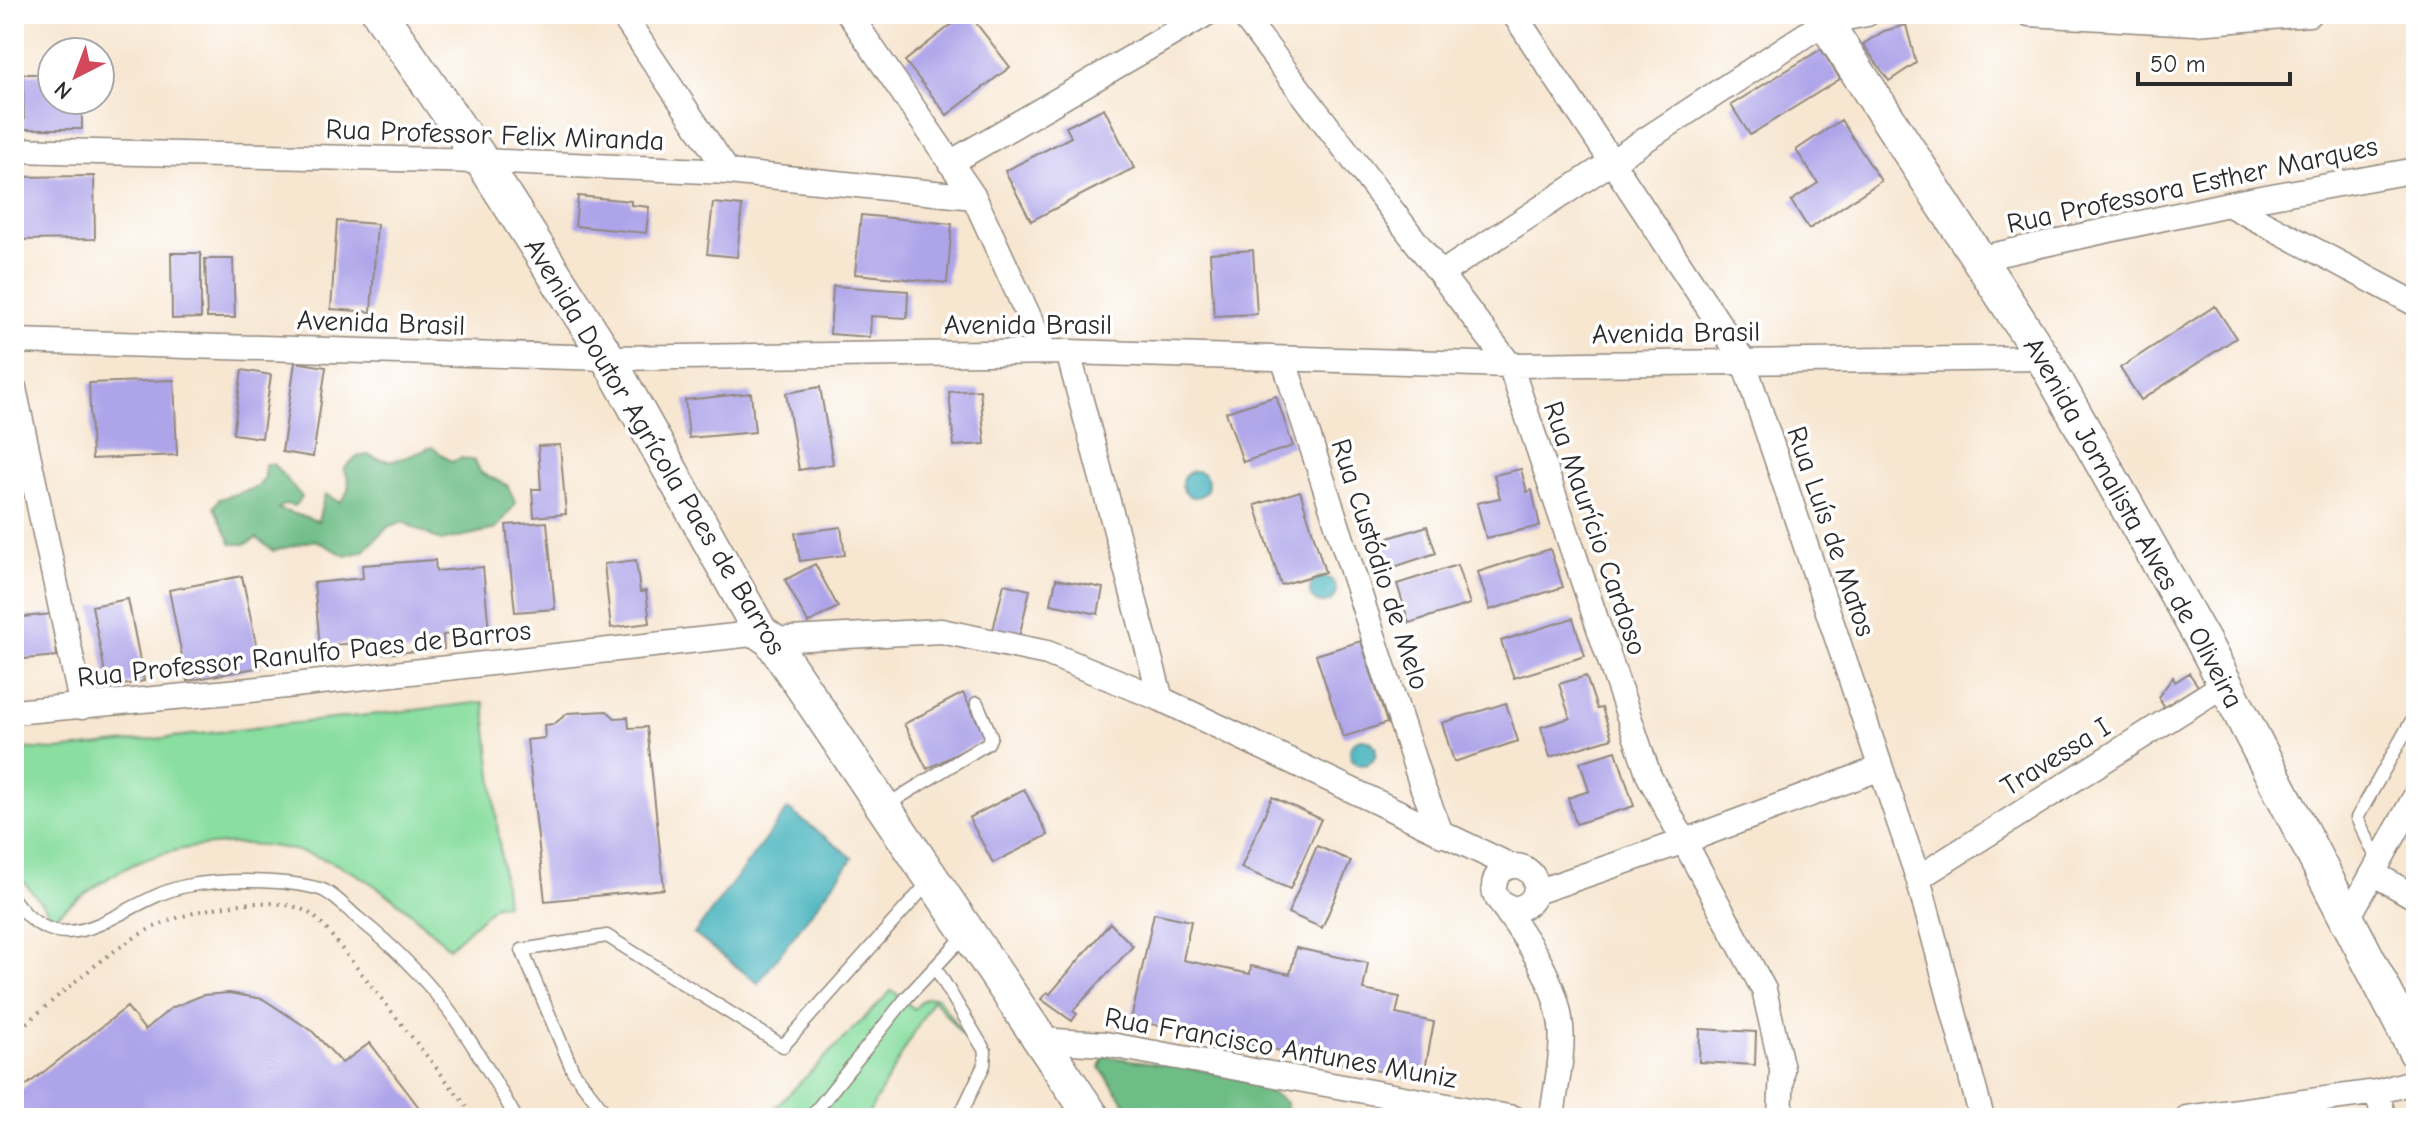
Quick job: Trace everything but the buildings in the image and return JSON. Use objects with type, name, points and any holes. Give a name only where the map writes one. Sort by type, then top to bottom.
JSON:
[{"type":"street","name":"Avenida Doutor Agrícola Paes de Barros","points":[[380,14],[482,161],[608,358],[766,637],[1093,1118]]},
{"type":"street","points":[[622,14],[728,172]]},
{"type":"street","points":[[849,14],[974,197],[1057,352],[1161,699]]},
{"type":"street","points":[[950,163],[1206,14]]},
{"type":"street","name":"Rua Maurício Cardoso","points":[[1242,14],[1510,365],[1649,776],[1764,990],[1782,1069],[1780,1118]]},
{"type":"street","name":"Rua Luís de Matos","points":[[1514,14],[1743,360],[1918,878],[1982,1118]]},
{"type":"street","points":[[1442,273],[1613,162],[1823,18],[1867,14]]},
{"type":"street","points":[[2029,14],[2196,23],[2309,14]]},
{"type":"street","name":"Avenida Jornalista Alves de Oliveira","points":[[1823,18],[2043,358],[2225,684],[2416,1052]]},
{"type":"street","name":"Rua Professor Felix Miranda","points":[[14,150],[482,161],[728,172],[974,197]]},
{"type":"street","name":"Rua Professora Esther Marques","points":[[1981,258],[2228,204],[2416,170]]},
{"type":"street","points":[[2228,204],[2416,304]]},
{"type":"street","name":"Avenida Brasil","points":[[14,341],[608,358],[1057,352],[1284,361],[1510,365],[2043,358]]},
{"type":"street","name":"Rua Custódio de Melo","points":[[1284,361],[1422,786],[1446,837]]},
{"type":"street","points":[[14,388],[82,707]]},
{"type":"street","points":[[766,637],[941,631],[1047,653],[1161,699],[1446,837],[1516,888],[1533,948],[1556,1001],[1561,1029],[1552,1118]]},
{"type":"street","name":"Rua Professor Ranulfo Paes de Barros","points":[[14,712],[766,637]]},
{"type":"street","name":"Travessa I","points":[[1918,878],[2225,684]]},
{"type":"street","points":[[1516,888],[1570,880],[1881,768]]},
{"type":"street","points":[[1411,820],[1422,786]]},
{"type":"street","points":[[2347,920],[2416,795]]},
{"type":"street","points":[[2376,868],[2416,898]]},
{"type":"street","name":"Rua Francisco Antunes Muniz","points":[[1038,1040],[1105,1044],[1514,1118]]},
{"type":"street","points":[[2187,1118],[2377,1092],[2416,1081]]},
{"type":"street","points":[[2377,1092],[2384,1118]]},
{"type":"lane","points":[[882,808],[988,743],[991,736],[977,703]]},
{"type":"lane","points":[[2376,868],[2357,818],[2416,713]]},
{"type":"lane","points":[[609,1118],[573,1071],[522,950],[607,936],[783,1046],[931,880]]},
{"type":"lane","points":[[14,900],[26,916],[43,930],[73,934],[185,886],[249,882],[323,890],[404,955],[465,1029],[516,1118]]},
{"type":"lane","points":[[810,1118],[967,933]]},
{"type":"lane","points":[[935,967],[985,1051],[984,1065],[959,1118]]},
{"type":"path","points":[[14,1033],[150,928],[178,916],[252,902],[284,905],[309,913],[327,930],[476,1118]]},
{"type":"green space","points":[[432,447],[452,462],[461,458],[475,461],[481,473],[507,485],[516,503],[496,529],[441,541],[403,522],[389,526],[364,551],[346,556],[315,540],[273,551],[257,538],[246,544],[232,544],[214,507],[219,499],[258,487],[265,477],[265,464],[273,464],[302,497],[295,506],[285,504],[278,509],[318,521],[325,494],[340,502],[346,494],[349,482],[344,469],[356,457],[368,455],[392,460]]},
{"type":"green space","points":[[484,702],[506,904],[495,905],[449,948],[374,885],[321,858],[291,850],[224,844],[160,855],[115,874],[53,917],[14,870],[14,748],[57,750]]},
{"type":"green space","points":[[892,990],[914,1009],[925,998],[937,997],[970,1044],[933,999],[866,1118],[765,1118]]},
{"type":"green space","points":[[1104,1056],[1200,1070],[1249,1083],[1286,1103],[1287,1118],[1136,1118],[1100,1068]]},
{"type":"water","points":[[1195,471],[1204,475],[1208,484],[1204,493],[1195,497],[1186,493],[1182,484],[1186,475]]},
{"type":"water","points":[[1323,577],[1332,581],[1336,590],[1332,599],[1323,603],[1314,599],[1310,590],[1314,581]]},
{"type":"water","points":[[1363,739],[1372,743],[1376,752],[1372,761],[1363,765],[1354,761],[1350,752],[1354,743]]},
{"type":"water","points":[[788,809],[853,858],[758,983],[694,934]]}]
